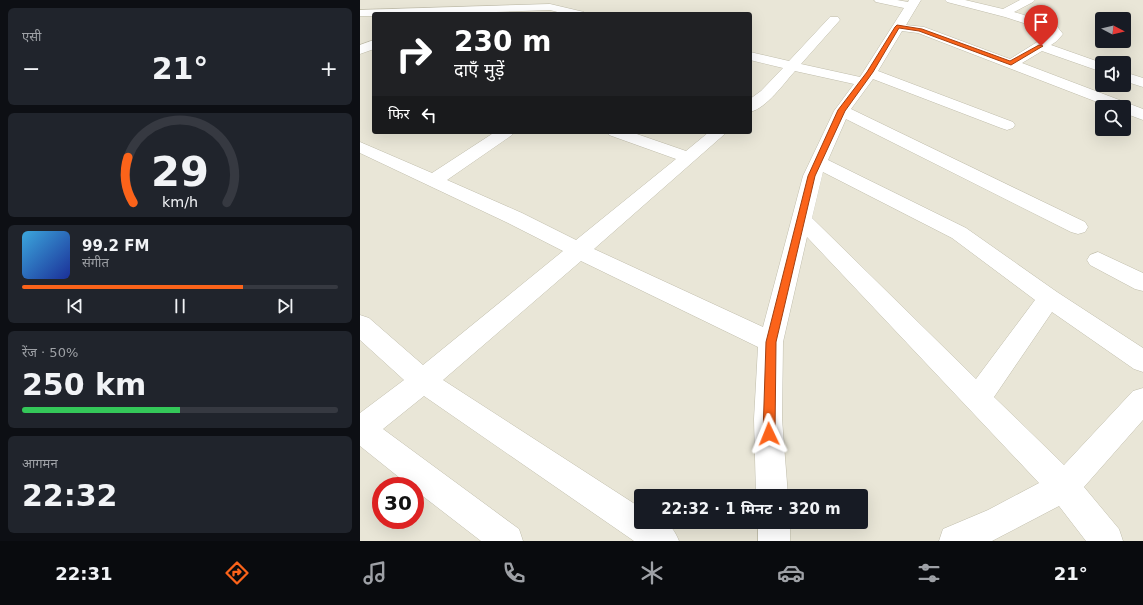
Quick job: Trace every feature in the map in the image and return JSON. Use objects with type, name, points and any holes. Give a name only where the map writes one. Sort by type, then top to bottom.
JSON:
[{"type":"street","points":[[772,489],[768,419],[771,342],[812,176],[856,91],[913,3],[880,0]]},
{"type":"street","points":[[951,0],[1009,14],[1052,28],[1057,34],[1041,46],[1011,64]]},
{"type":"street","points":[[1009,14],[1008,10],[1029,0]]},
{"type":"street","points":[[445,12],[503,4],[550,7],[571,12]]},
{"type":"street","points":[[360,13],[372,13]]},
{"type":"street","points":[[752,105],[766,94],[793,66],[834,20]]},
{"type":"street","points":[[897,27],[920,30],[1133,108]]},
{"type":"street","points":[[360,50],[372,45]]},
{"type":"street","points":[[1041,46],[1095,65]]},
{"type":"street","points":[[752,56],[793,66],[856,91],[1007,125]]},
{"type":"street","points":[[1131,79],[1143,83]]},
{"type":"street","points":[[856,91],[1078,227]]},
{"type":"street","points":[[434,180],[503,134]]},
{"type":"street","points":[[621,134],[687,157]]},
{"type":"street","points":[[507,541],[360,430],[423,381],[579,251],[687,157],[716,134]]},
{"type":"street","points":[[360,147],[515,218],[579,251],[771,342]]},
{"type":"street","points":[[818,162],[958,233],[1049,298],[1143,360]]},
{"type":"street","points":[[801,219],[864,281],[977,400],[1064,487],[1107,541]]},
{"type":"street","points":[[1098,260],[1143,283]]},
{"type":"street","points":[[977,400],[1049,298]]},
{"type":"street","points":[[360,325],[423,381],[663,541]]},
{"type":"street","points":[[955,541],[999,521],[1064,487],[1143,400]]},
{"type":"street","points":[[774,529],[774,541]]},
{"type":"shaded area","points":[[360,0],[1143,0],[1143,541],[360,541]]},
{"type":"route","points":[[769,434],[768,419],[771,342],[812,176],[842,110],[870,72],[897,27],[920,30],[1011,64],[1041,46]]}]
